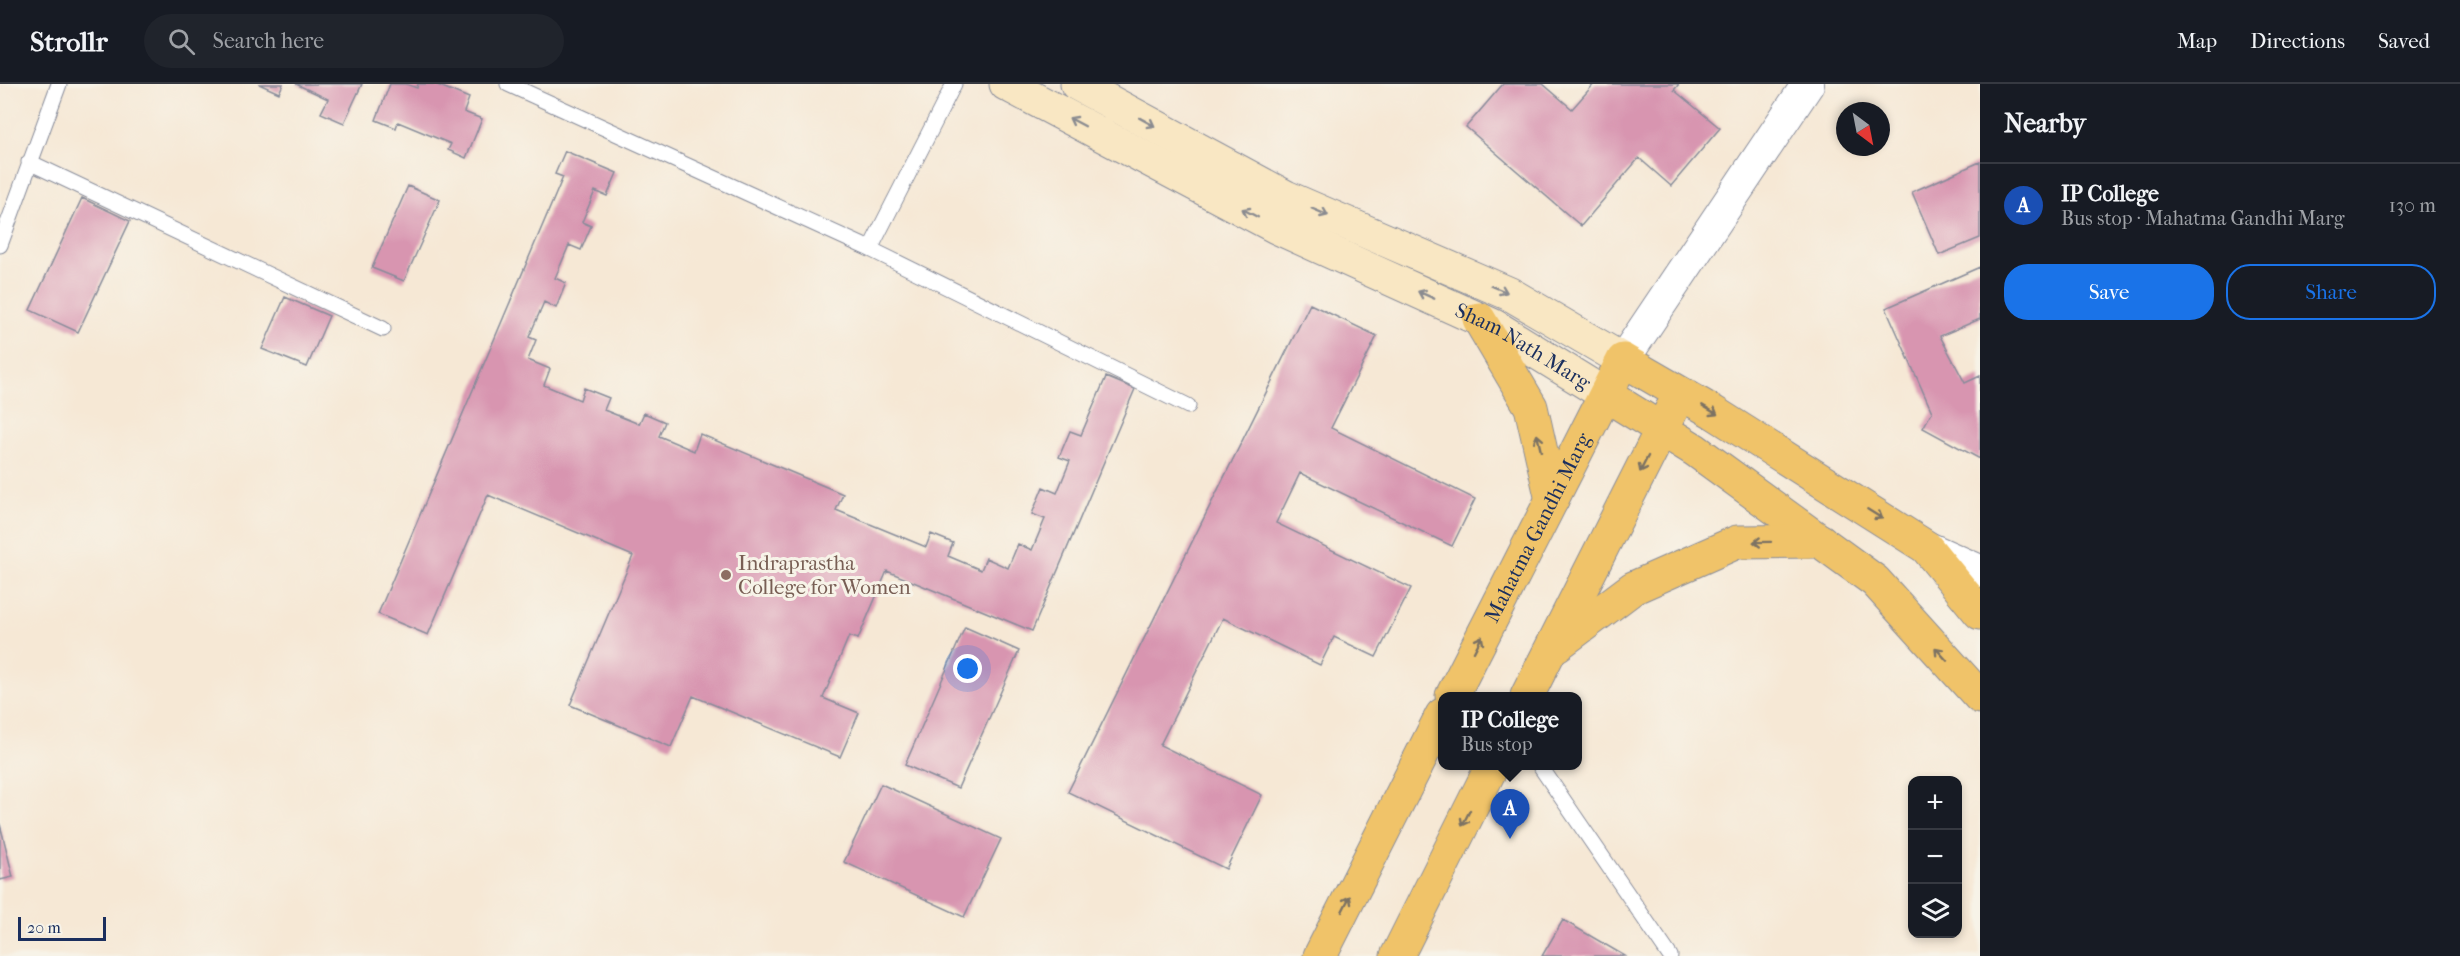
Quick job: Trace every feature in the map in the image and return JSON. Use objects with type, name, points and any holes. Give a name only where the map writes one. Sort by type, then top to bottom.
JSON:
[{"type":"main road","name":"Sham Nath Marg","points":[[1006,84],[1276,227],[1494,326],[1662,429],[1695,450],[1875,581],[1980,697]]},
{"type":"main road","name":"Sham Nath Marg","points":[[1077,84],[1286,197],[1510,294],[1680,392],[1926,547],[1980,613]]},
{"type":"main road","points":[[1479,319],[1531,407],[1552,500]]},
{"type":"main road","name":"Mahatma Gandhi Marg","points":[[1454,692],[1623,360]]},
{"type":"main road","points":[[1529,692],[1680,392]]},
{"type":"main road","points":[[1551,650],[1633,588],[1737,542],[1821,541]]},
{"type":"main road","points":[[1320,956],[1438,725]]},
{"type":"main road","points":[[1397,956],[1490,770]]},
{"type":"street","points":[[1623,360],[1808,84]]},
{"type":"street","points":[[1926,547],[1980,571]]},
{"type":"lane","points":[[0,245],[59,84]]},
{"type":"lane","points":[[508,84],[870,249],[1188,406]]},
{"type":"lane","points":[[870,249],[954,84]]},
{"type":"lane","points":[[29,162],[383,328]]},
{"type":"lane","points":[[1543,770],[1670,956]]},
{"type":"building","points":[[259,84],[283,84],[279,93]]},
{"type":"building","points":[[296,84],[362,84],[344,123],[321,113],[328,99]]},
{"type":"building","points":[[390,84],[406,84],[417,88],[418,84],[435,84],[469,98],[464,112],[482,119],[466,158],[448,150],[451,144],[398,122],[396,128],[376,120]]},
{"type":"building","points":[[1503,84],[1543,84],[1572,109],[1594,84],[1679,84],[1674,90],[1720,128],[1671,186],[1639,158],[1581,226],[1466,127]]},
{"type":"building","points":[[565,151],[617,173],[607,196],[595,191],[582,222],[591,226],[581,250],[569,245],[555,278],[566,283],[556,308],[544,302],[529,337],[536,340],[528,360],[550,369],[544,385],[580,400],[584,388],[609,398],[604,410],[639,424],[644,413],[665,422],[659,436],[694,451],[700,434],[843,494],[836,510],[926,547],[931,534],[953,543],[948,556],[981,570],[986,558],[1008,568],[1018,544],[1032,550],[1045,519],[1032,514],[1043,487],[1057,493],[1070,461],[1059,457],[1070,431],[1081,435],[1106,377],[1135,389],[1032,631],[887,571],[858,639],[849,636],[823,698],[859,713],[840,757],[693,696],[671,747],[570,705],[633,556],[488,495],[428,635],[378,614],[563,177],[555,174]]},
{"type":"building","points":[[1980,162],[1980,238],[1939,255],[1912,192]]},
{"type":"building","points":[[408,186],[440,200],[404,281],[372,268]]},
{"type":"building","points":[[82,198],[130,221],[78,332],[30,310]]},
{"type":"building","points":[[1980,267],[1980,319],[1940,336],[1965,383],[1980,376],[1980,459],[1923,428],[1932,412],[1886,308]]},
{"type":"building","points":[[285,297],[329,316],[307,367],[262,349]]},
{"type":"building","points":[[1310,304],[1377,336],[1331,428],[1475,499],[1452,546],[1300,473],[1276,523],[1411,588],[1376,657],[1334,637],[1320,665],[1223,618],[1160,745],[1262,795],[1226,869],[1068,792]]},
{"type":"building","points":[[965,627],[1019,651],[958,788],[905,765]]},
{"type":"building","points":[[881,784],[1001,839],[964,917],[844,862]]},
{"type":"building","points":[[0,824],[13,877],[0,880]]},
{"type":"building","points":[[1563,920],[1625,956],[1542,956]]},
{"type":"place","name":"Indraprastha College for Women","points":[[726,575]]},
{"type":"place","name":"IP College","points":[[1510,839]]}]
